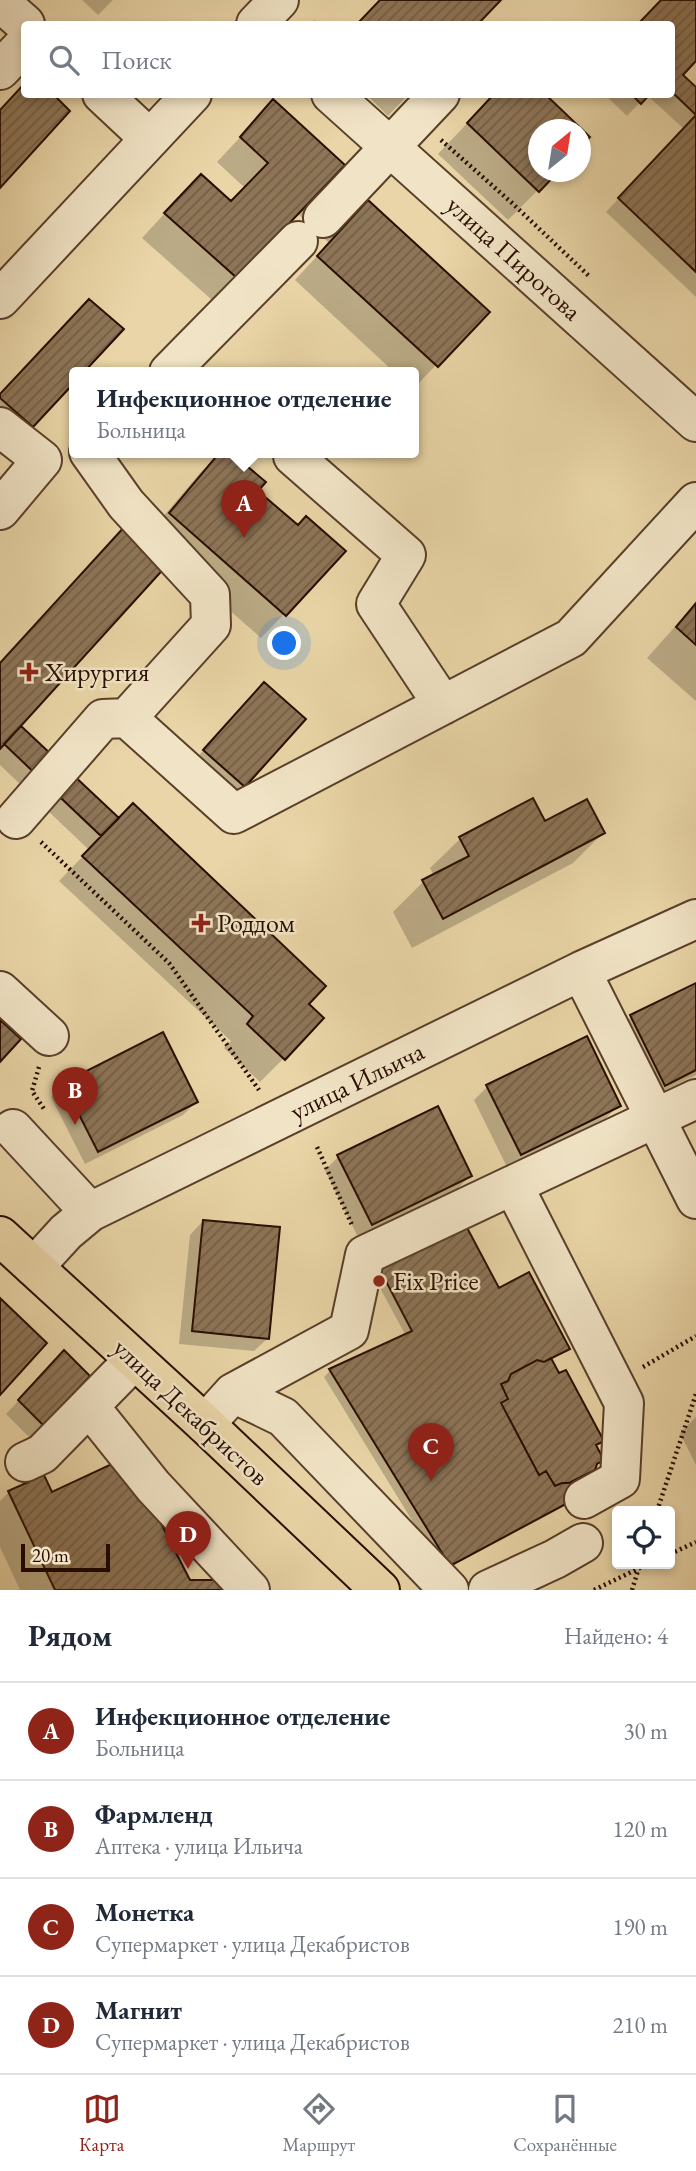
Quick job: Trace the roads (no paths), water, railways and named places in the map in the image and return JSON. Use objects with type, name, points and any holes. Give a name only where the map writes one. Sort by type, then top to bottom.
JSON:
[{"type":"main road","name":"улица Декабристов","points":[[0,1236],[205,1424],[380,1590]]},
{"type":"street","points":[[259,21],[279,0]]},
{"type":"street","points":[[0,2],[22,21]]},
{"type":"street","points":[[0,71],[21,48]]},
{"type":"street","points":[[106,98],[150,139]]},
{"type":"street","points":[[0,299],[188,98]]},
{"type":"street","name":"улица Пирогова","points":[[335,98],[696,422]]},
{"type":"street","points":[[174,367],[428,106]]},
{"type":"street","points":[[0,427],[42,460],[0,510]]},
{"type":"street","points":[[93,458],[126,504],[210,595],[211,625],[127,718]]},
{"type":"street","points":[[295,458],[406,555],[376,604],[443,705]]},
{"type":"street","points":[[16,819],[103,719],[127,718],[234,814],[571,638],[696,502]]},
{"type":"street","name":"улица Ильича","points":[[34,1267],[66,1232],[90,1212],[581,971],[696,919]]},
{"type":"street","points":[[581,971],[696,1199]]},
{"type":"street","points":[[0,991],[49,1036]]},
{"type":"street","points":[[205,1424],[233,1394],[349,1331],[365,1255],[696,1099]]},
{"type":"street","points":[[29,1120],[90,1212]]},
{"type":"street","points":[[513,1185],[624,1403],[620,1479],[584,1499]]},
{"type":"street","points":[[9,1468],[43,1454],[134,1360]]},
{"type":"street","points":[[233,1394],[283,1417],[449,1590]]},
{"type":"street","points":[[89,1406],[153,1486],[250,1590]]},
{"type":"street","points":[[488,1590],[583,1543]]},
{"type":"place","name":"Инфекционное отделение","points":[[244,538]]},
{"type":"place","name":"Хирургия","points":[[29,672]]},
{"type":"place","name":"Роддом","points":[[201,923]]},
{"type":"place","name":"Фармленд","points":[[75,1125]]},
{"type":"place","name":"Fix Price","points":[[379,1281]]},
{"type":"place","name":"Монетка","points":[[431,1481]]},
{"type":"place","name":"Магнит","points":[[188,1569]]}]
